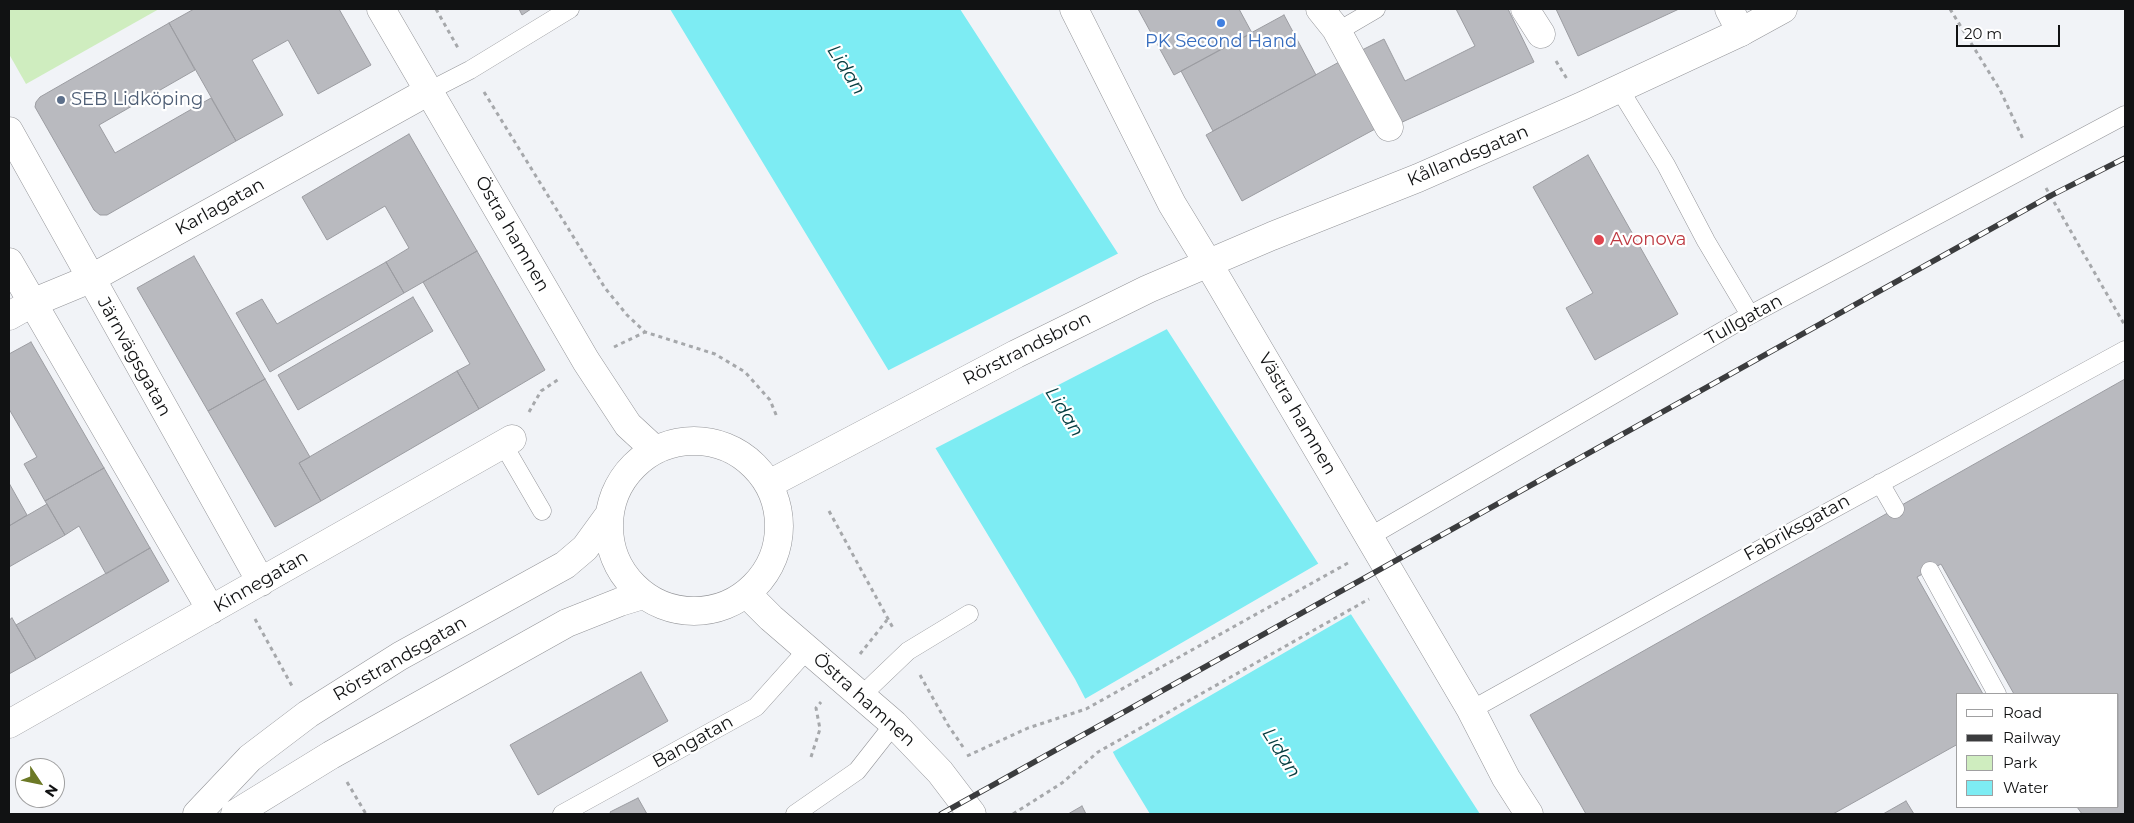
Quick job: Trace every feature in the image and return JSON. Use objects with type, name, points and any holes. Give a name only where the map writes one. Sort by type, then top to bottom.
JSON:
[{"type":"street","name":"Östra hamnen","points":[[381,9],[586,361],[628,425],[654,449]]},
{"type":"street","name":"Västra hamnen","points":[[1074,9],[1172,204],[1472,710],[1506,778],[1529,814]]},
{"type":"street","points":[[1525,9],[1541,34]]},
{"type":"street","name":"Kållandsgatan","points":[[1148,290],[1208,263],[1418,178],[1620,90],[1735,20],[1783,9]]},
{"type":"street","points":[[1328,19],[1388,127]]},
{"type":"street","name":"Karlagatan","points":[[9,316],[32,303],[90,279],[429,91]]},
{"type":"street","name":"Järnvägsgatan","points":[[9,131],[261,582]]},
{"type":"street","points":[[9,262],[211,610]]},
{"type":"street","name":"Rörstrandsbron","points":[[770,484],[1016,354],[1148,290]]},
{"type":"street","name":"Kinnegatan","points":[[9,724],[508,441]]},
{"type":"street","points":[[680,441],[706,441],[731,448],[753,463],[770,484],[779,513],[778,543],[767,571],[747,594],[723,607],[695,612],[668,608],[643,595],[627,579],[615,559],[609,538],[609,515],[612,498],[619,484],[640,458],[654,449],[680,441]]},
{"type":"street","name":"Rörstrandsgatan","points":[[197,814],[250,758],[308,714],[400,656],[565,565],[585,548],[609,515]]},
{"type":"street","name":"Östra hamnen","points":[[747,594],[807,650],[894,724],[940,772],[972,814]]},
{"type":"street","points":[[235,814],[331,755],[567,624],[620,602],[643,595]]},
{"type":"lane","points":[[429,91],[470,70],[570,9]]},
{"type":"lane","points":[[1328,19],[1347,26],[1376,9]]},
{"type":"lane","points":[[1620,90],[1666,165],[1706,241],[1750,316]]},
{"type":"lane","name":"Tullgatan","points":[[1369,537],[1750,316],[2125,115]]},
{"type":"lane","name":"Fabriksgatan","points":[[1472,710],[1880,483],[2125,350]]},
{"type":"lane","points":[[508,441],[542,511]]},
{"type":"lane","points":[[1880,483],[1895,509]]},
{"type":"lane","points":[[1930,571],[1996,693]]},
{"type":"lane","points":[[862,695],[908,651],[969,614]]},
{"type":"lane","name":"Bangatan","points":[[562,814],[756,707],[807,650]]},
{"type":"lane","points":[[795,814],[857,771],[894,724]]},
{"type":"path","points":[[436,9],[470,70],[605,288],[627,315],[645,332],[715,354],[746,372],[770,400],[777,417]]},
{"type":"path","points":[[1950,9],[2000,90],[2050,196],[2125,326]]},
{"type":"path","points":[[1541,34],[1582,106]]},
{"type":"path","points":[[829,511],[887,620],[908,651],[948,725],[968,755],[1028,728],[1086,709],[1332,570]]},
{"type":"path","points":[[1013,814],[1062,783],[1098,752],[1356,606]]},
{"type":"path","points":[[811,758],[820,729],[816,708],[887,620]]},
{"type":"green space","points":[[9,9],[159,9],[26,84],[9,54]]},
{"type":"water","name":"Lidan","points":[[670,9],[960,9],[1480,814],[1150,814],[1116,758],[1075,679]]},
{"type":"pier","points":[[1121,252],[1169,328],[934,449],[887,371]]},
{"type":"pier","points":[[1321,562],[1353,613],[1111,753],[1083,700]]},
{"type":"building","points":[[194,9],[339,9],[371,65],[318,94],[288,40],[252,60],[283,115],[236,141],[169,23]]},
{"type":"building","points":[[519,9],[531,9],[522,15]]},
{"type":"building","points":[[1138,9],[1239,9],[1252,33],[1174,75]]},
{"type":"building","points":[[1456,9],[1508,9],[1534,62],[1398,124],[1360,51],[1384,39],[1405,81],[1475,46]]},
{"type":"building","points":[[1556,9],[1679,9],[1578,56]]},
{"type":"building","points":[[1284,15],[1316,75],[1213,131],[1181,71]]},
{"type":"building","points":[[169,23],[195,70],[99,125],[115,153],[211,98],[236,141],[107,215],[100,215],[94,210],[35,107],[36,102],[40,97]]},
{"type":"building","points":[[1341,61],[1377,128],[1242,201],[1206,135]]},
{"type":"building","points":[[409,134],[477,251],[404,293],[386,262],[409,248],[385,206],[327,240],[302,197]]},
{"type":"building","name":"Avonova","points":[[1588,155],[1678,314],[1595,360],[1566,308],[1593,293],[1533,187]]},
{"type":"building","points":[[477,251],[545,370],[479,409],[457,371],[470,364],[423,282]]},
{"type":"building","points":[[194,256],[265,379],[208,411],[137,288]]},
{"type":"building","points":[[386,262],[404,293],[270,372],[236,313],[262,299],[277,324]]},
{"type":"building","points":[[413,297],[433,331],[298,410],[278,375]]},
{"type":"building","points":[[31,342],[104,468],[45,501],[24,464],[37,457],[9,409],[9,354]]},
{"type":"building","points":[[457,371],[479,409],[321,501],[299,463]]},
{"type":"building","points":[[265,379],[310,457],[299,463],[321,501],[275,527],[208,411]]},
{"type":"building","points":[[2125,379],[2125,814],[2082,814],[2078,808],[2119,808],[2119,693],[2013,693],[1941,564],[1917,577],[1982,693],[1956,693],[1956,745],[1833,814],[1586,814],[1530,715]]},
{"type":"building","points":[[104,468],[150,548],[106,574],[79,526],[65,535],[45,501]]},
{"type":"building","points":[[9,483],[27,515],[9,526]]},
{"type":"building","points":[[47,504],[65,535],[9,567],[9,526]]},
{"type":"building","points":[[150,548],[169,581],[36,659],[16,625]]},
{"type":"building","points":[[12,618],[36,659],[9,674],[9,620]]},
{"type":"building","points":[[641,672],[668,721],[538,795],[510,745]]},
{"type":"building","points":[[638,798],[647,814],[611,814],[610,812]]},
{"type":"building","points":[[1906,801],[1914,814],[1883,814]]},
{"type":"building","points":[[1082,806],[1086,814],[1068,814]]},
{"type":"railway","points":[[941,814],[2050,196],[2125,158]]},
{"type":"place","name":"PK Second Hand","points":[[1221,23]]},
{"type":"place","name":"SEB Lidköping","points":[[61,100]]},
{"type":"place","name":"Avonova","points":[[1599,240]]}]
